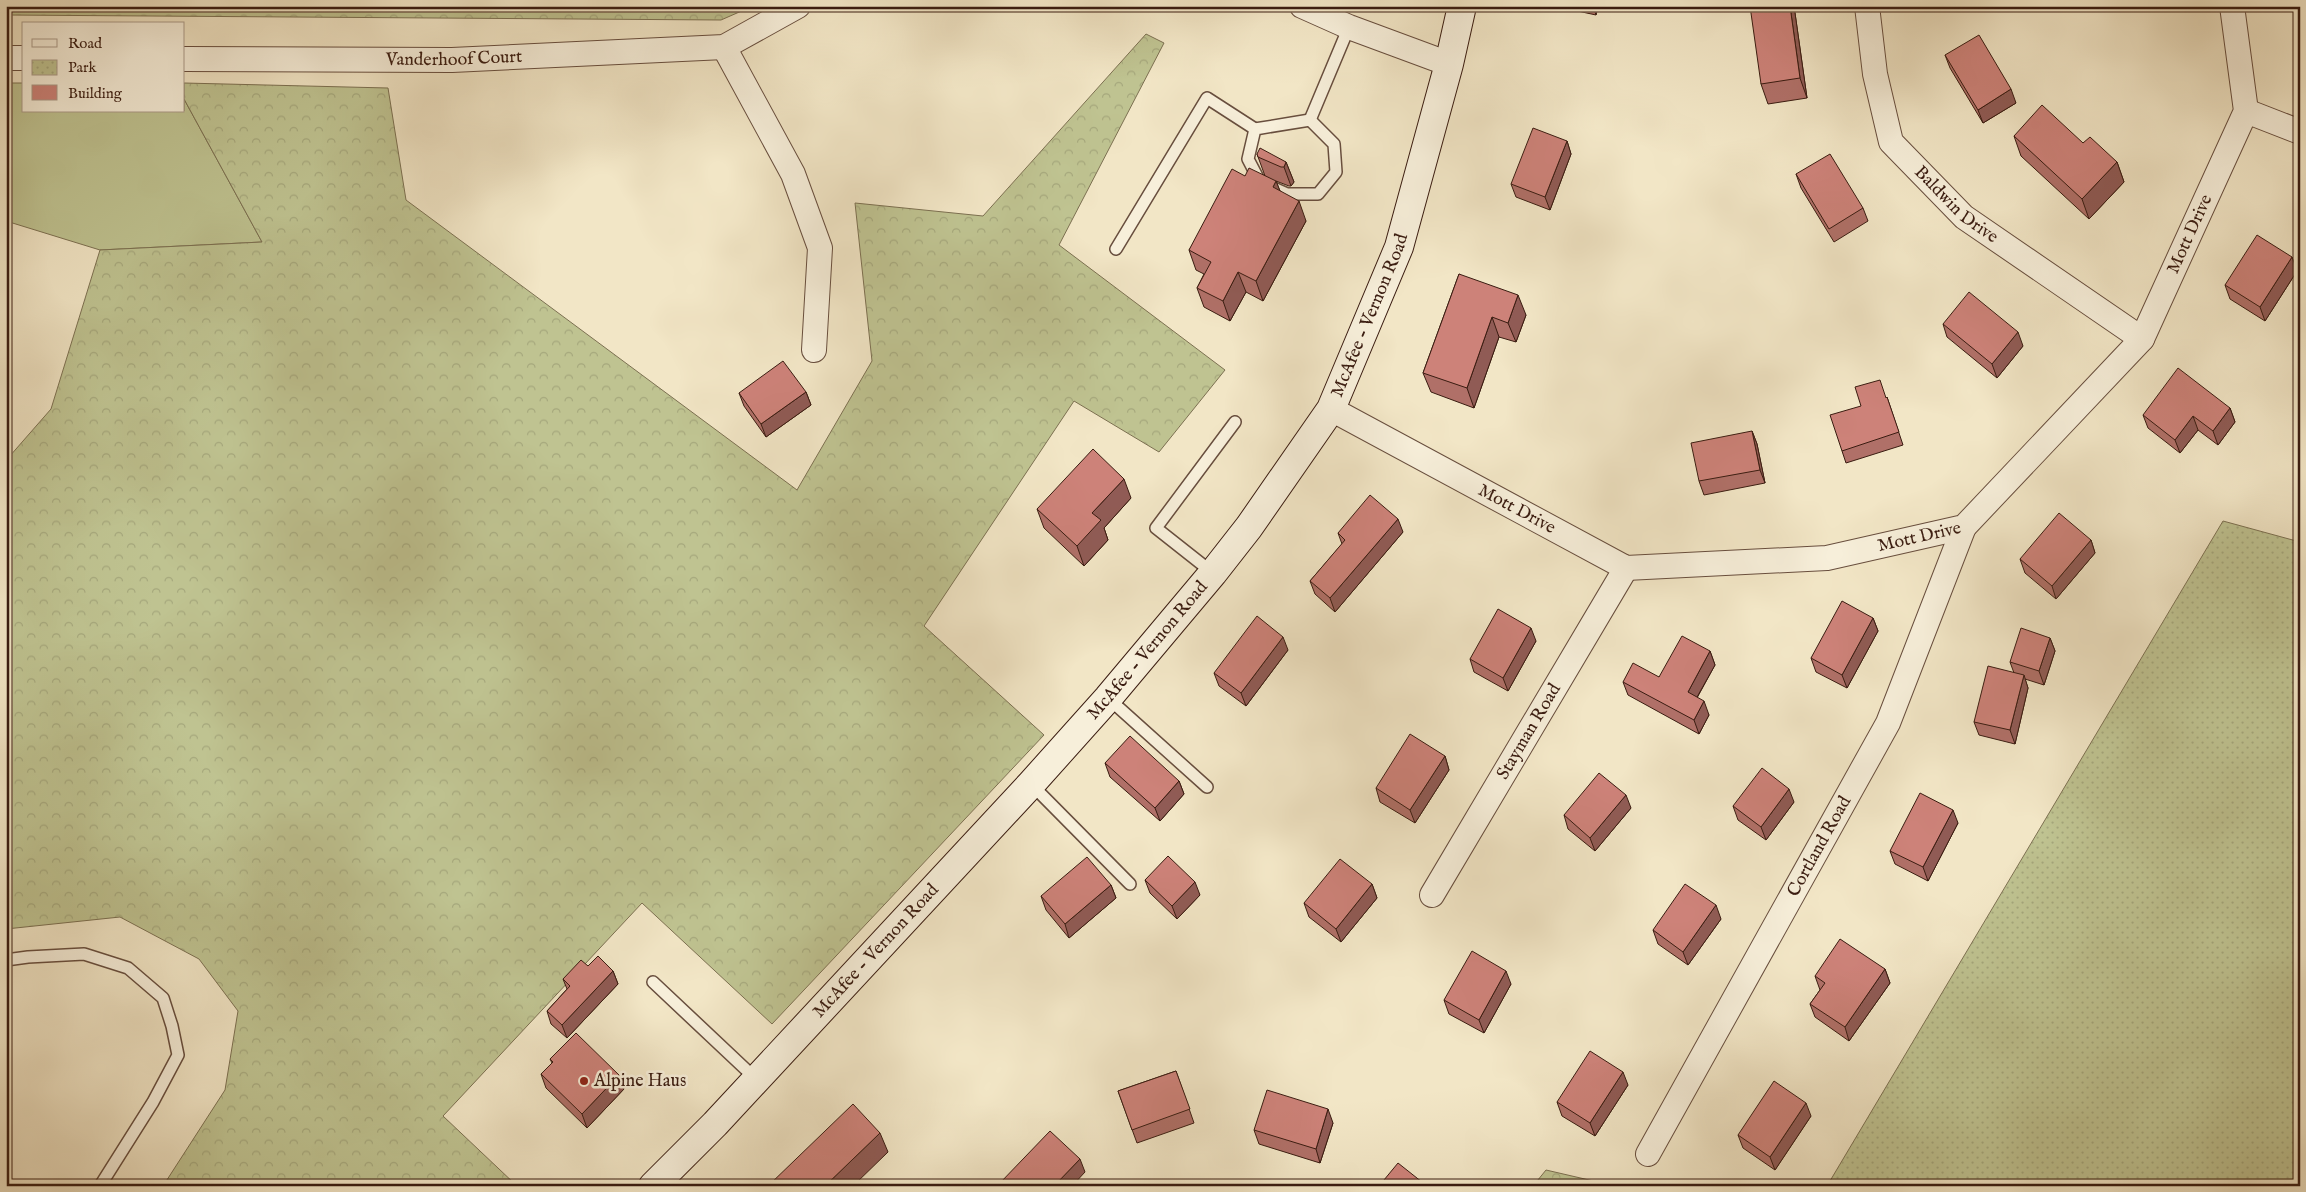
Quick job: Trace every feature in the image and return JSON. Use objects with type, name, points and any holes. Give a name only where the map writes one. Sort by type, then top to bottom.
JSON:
[{"type":"main road","name":"McAfee - Vernon Road","points":[[653,1186],[756,1079],[1031,784],[1108,698],[1249,527],[1332,409],[1399,247],[1449,64],[1462,6]]},
{"type":"street","name":"Vanderhoof Court","points":[[185,59],[452,60],[724,47],[798,6]]},
{"type":"street","points":[[1302,6],[1349,27],[1449,64]]},
{"type":"street","name":"Baldwin Drive","points":[[1867,6],[1874,74],[1891,142],[1964,217],[2142,339]]},
{"type":"street","points":[[2232,6],[2246,111],[2300,132]]},
{"type":"street","points":[[724,47],[793,174],[820,248],[814,350]]},
{"type":"street","points":[[6,58],[22,58]]},
{"type":"street","name":"Mott Drive","points":[[1332,409],[1626,568],[1827,558],[1964,527],[2142,339],[2246,111]]},
{"type":"street","name":"Cortland Road","points":[[1648,1154],[1888,723],[1964,527]]},
{"type":"street","name":"Stayman Road","points":[[1432,895],[1626,568]]},
{"type":"lane","points":[[1310,120],[1349,27]]},
{"type":"lane","points":[[1116,249],[1207,98],[1255,129],[1310,120]]},
{"type":"lane","points":[[1255,129],[1248,159],[1260,182],[1287,194],[1318,194],[1336,172],[1334,144],[1310,120]]},
{"type":"lane","points":[[1213,573],[1156,528],[1236,422]]},
{"type":"lane","points":[[1108,698],[1207,787]]},
{"type":"lane","points":[[1031,784],[1130,884]]},
{"type":"lane","points":[[6,960],[84,954],[128,968],[163,998],[172,1026],[178,1055],[153,1102],[100,1186]]},
{"type":"lane","points":[[653,982],[756,1079]]},
{"type":"green space","points":[[6,6],[753,6],[721,20],[6,15]]},
{"type":"green space","points":[[1146,34],[1164,43],[1059,245],[1225,370],[1159,452],[1074,401],[924,626],[1044,735],[772,1024],[642,903],[443,1116],[517,1186],[163,1186],[225,1090],[238,1011],[199,959],[120,917],[6,929],[6,456],[9,457],[51,409],[100,250],[262,242],[185,101],[185,83],[388,88],[406,200],[797,490],[872,361],[855,203],[983,216]]},
{"type":"green space","points":[[6,83],[22,83],[22,112],[185,112],[185,101],[262,242],[100,250],[6,221]]},
{"type":"green space","points":[[2223,521],[2300,542],[2300,1186],[1827,1186]]},
{"type":"green space","points":[[1546,1170],[1615,1186],[1533,1186]]},
{"type":"building","points":[[1750,6],[1790,6],[1800,78],[1761,84]]},
{"type":"building","points":[[1979,35],[2011,89],[1978,110],[1945,55]]},
{"type":"building","points":[[2042,105],[2083,143],[2090,137],[2117,162],[2082,199],[2014,136]]},
{"type":"building","points":[[1533,128],[1567,141],[1545,197],[1511,184]]},
{"type":"building","points":[[1260,148],[1286,162],[1284,167],[1258,157],[1257,154]]},
{"type":"building","points":[[1830,154],[1863,208],[1829,229],[1796,174]]},
{"type":"building","points":[[1249,168],[1276,181],[1273,187],[1299,201],[1256,281],[1238,272],[1223,301],[1197,288],[1211,262],[1189,250],[1232,169],[1245,176]]},
{"type":"building","points":[[2257,235],[2292,257],[2260,307],[2225,285]]},
{"type":"building","points":[[1459,274],[1518,295],[1508,323],[1492,317],[1467,388],[1423,373]]},
{"type":"building","points":[[1969,292],[2018,332],[1992,364],[1943,324]]},
{"type":"building","points":[[783,361],[806,392],[761,424],[739,393]]},
{"type":"building","points":[[2178,368],[2230,408],[2213,431],[2193,416],[2175,440],[2143,415]]},
{"type":"building","points":[[1880,380],[1899,432],[1842,451],[1830,415],[1861,406],[1855,387]]},
{"type":"building","points":[[1752,431],[1760,470],[1699,481],[1691,443]]},
{"type":"building","points":[[1093,449],[1124,479],[1092,513],[1101,520],[1077,546],[1037,509]]},
{"type":"building","points":[[1370,495],[1398,519],[1330,598],[1310,581],[1345,540],[1338,533]]},
{"type":"building","points":[[2059,513],[2091,540],[2052,586],[2020,559]]},
{"type":"building","points":[[1842,601],[1873,618],[1842,675],[1811,658]]},
{"type":"building","points":[[1498,609],[1531,628],[1503,678],[1470,659]]},
{"type":"building","points":[[1257,616],[1283,637],[1241,693],[1214,673]]},
{"type":"building","points":[[2021,628],[2050,638],[2039,671],[2010,662]]},
{"type":"building","points":[[1682,636],[1710,651],[1688,692],[1704,701],[1694,720],[1623,682],[1633,663],[1659,677]]},
{"type":"building","points":[[1988,666],[2024,675],[2010,730],[1974,722]]},
{"type":"building","points":[[1410,734],[1445,756],[1410,810],[1376,788]]},
{"type":"building","points":[[1130,736],[1179,781],[1155,808],[1105,763]]},
{"type":"building","points":[[1762,768],[1789,789],[1761,827],[1733,806]]},
{"type":"building","points":[[1599,773],[1626,795],[1590,838],[1564,815]]},
{"type":"building","points":[[1920,793],[1953,810],[1923,867],[1890,851]]},
{"type":"building","points":[[1168,856],[1195,882],[1172,906],[1145,880]]},
{"type":"building","points":[[1087,857],[1111,885],[1065,924],[1041,896]]},
{"type":"building","points":[[1340,859],[1372,884],[1336,929],[1304,903]]},
{"type":"building","points":[[1685,884],[1716,905],[1683,952],[1653,930]]},
{"type":"building","points":[[1840,939],[1885,969],[1845,1027],[1810,1004],[1825,983],[1815,976]]},
{"type":"building","points":[[1472,951],[1506,971],[1479,1020],[1444,1000]]},
{"type":"building","points":[[598,956],[613,971],[562,1025],[547,1011],[570,986],[563,979],[581,960],[588,966]]},
{"type":"building","name":"Alpine Haus","points":[[576,1033],[619,1075],[582,1114],[541,1074],[553,1062],[550,1059]]},
{"type":"building","points":[[1590,1051],[1623,1072],[1590,1123],[1557,1102]]},
{"type":"building","points":[[1176,1071],[1190,1109],[1132,1130],[1118,1091]]},
{"type":"building","points":[[1774,1081],[1806,1103],[1770,1157],[1738,1135]]},
{"type":"building","points":[[1267,1090],[1328,1109],[1316,1149],[1254,1130]]},
{"type":"building","points":[[853,1104],[880,1133],[825,1186],[768,1186]]},
{"type":"building","points":[[1050,1131],[1080,1159],[1054,1186],[1001,1186],[999,1184]]},
{"type":"building","points":[[1398,1163],[1427,1186],[1379,1186]]},
{"type":"place","name":"Alpine Haus","points":[[584,1081]]}]
